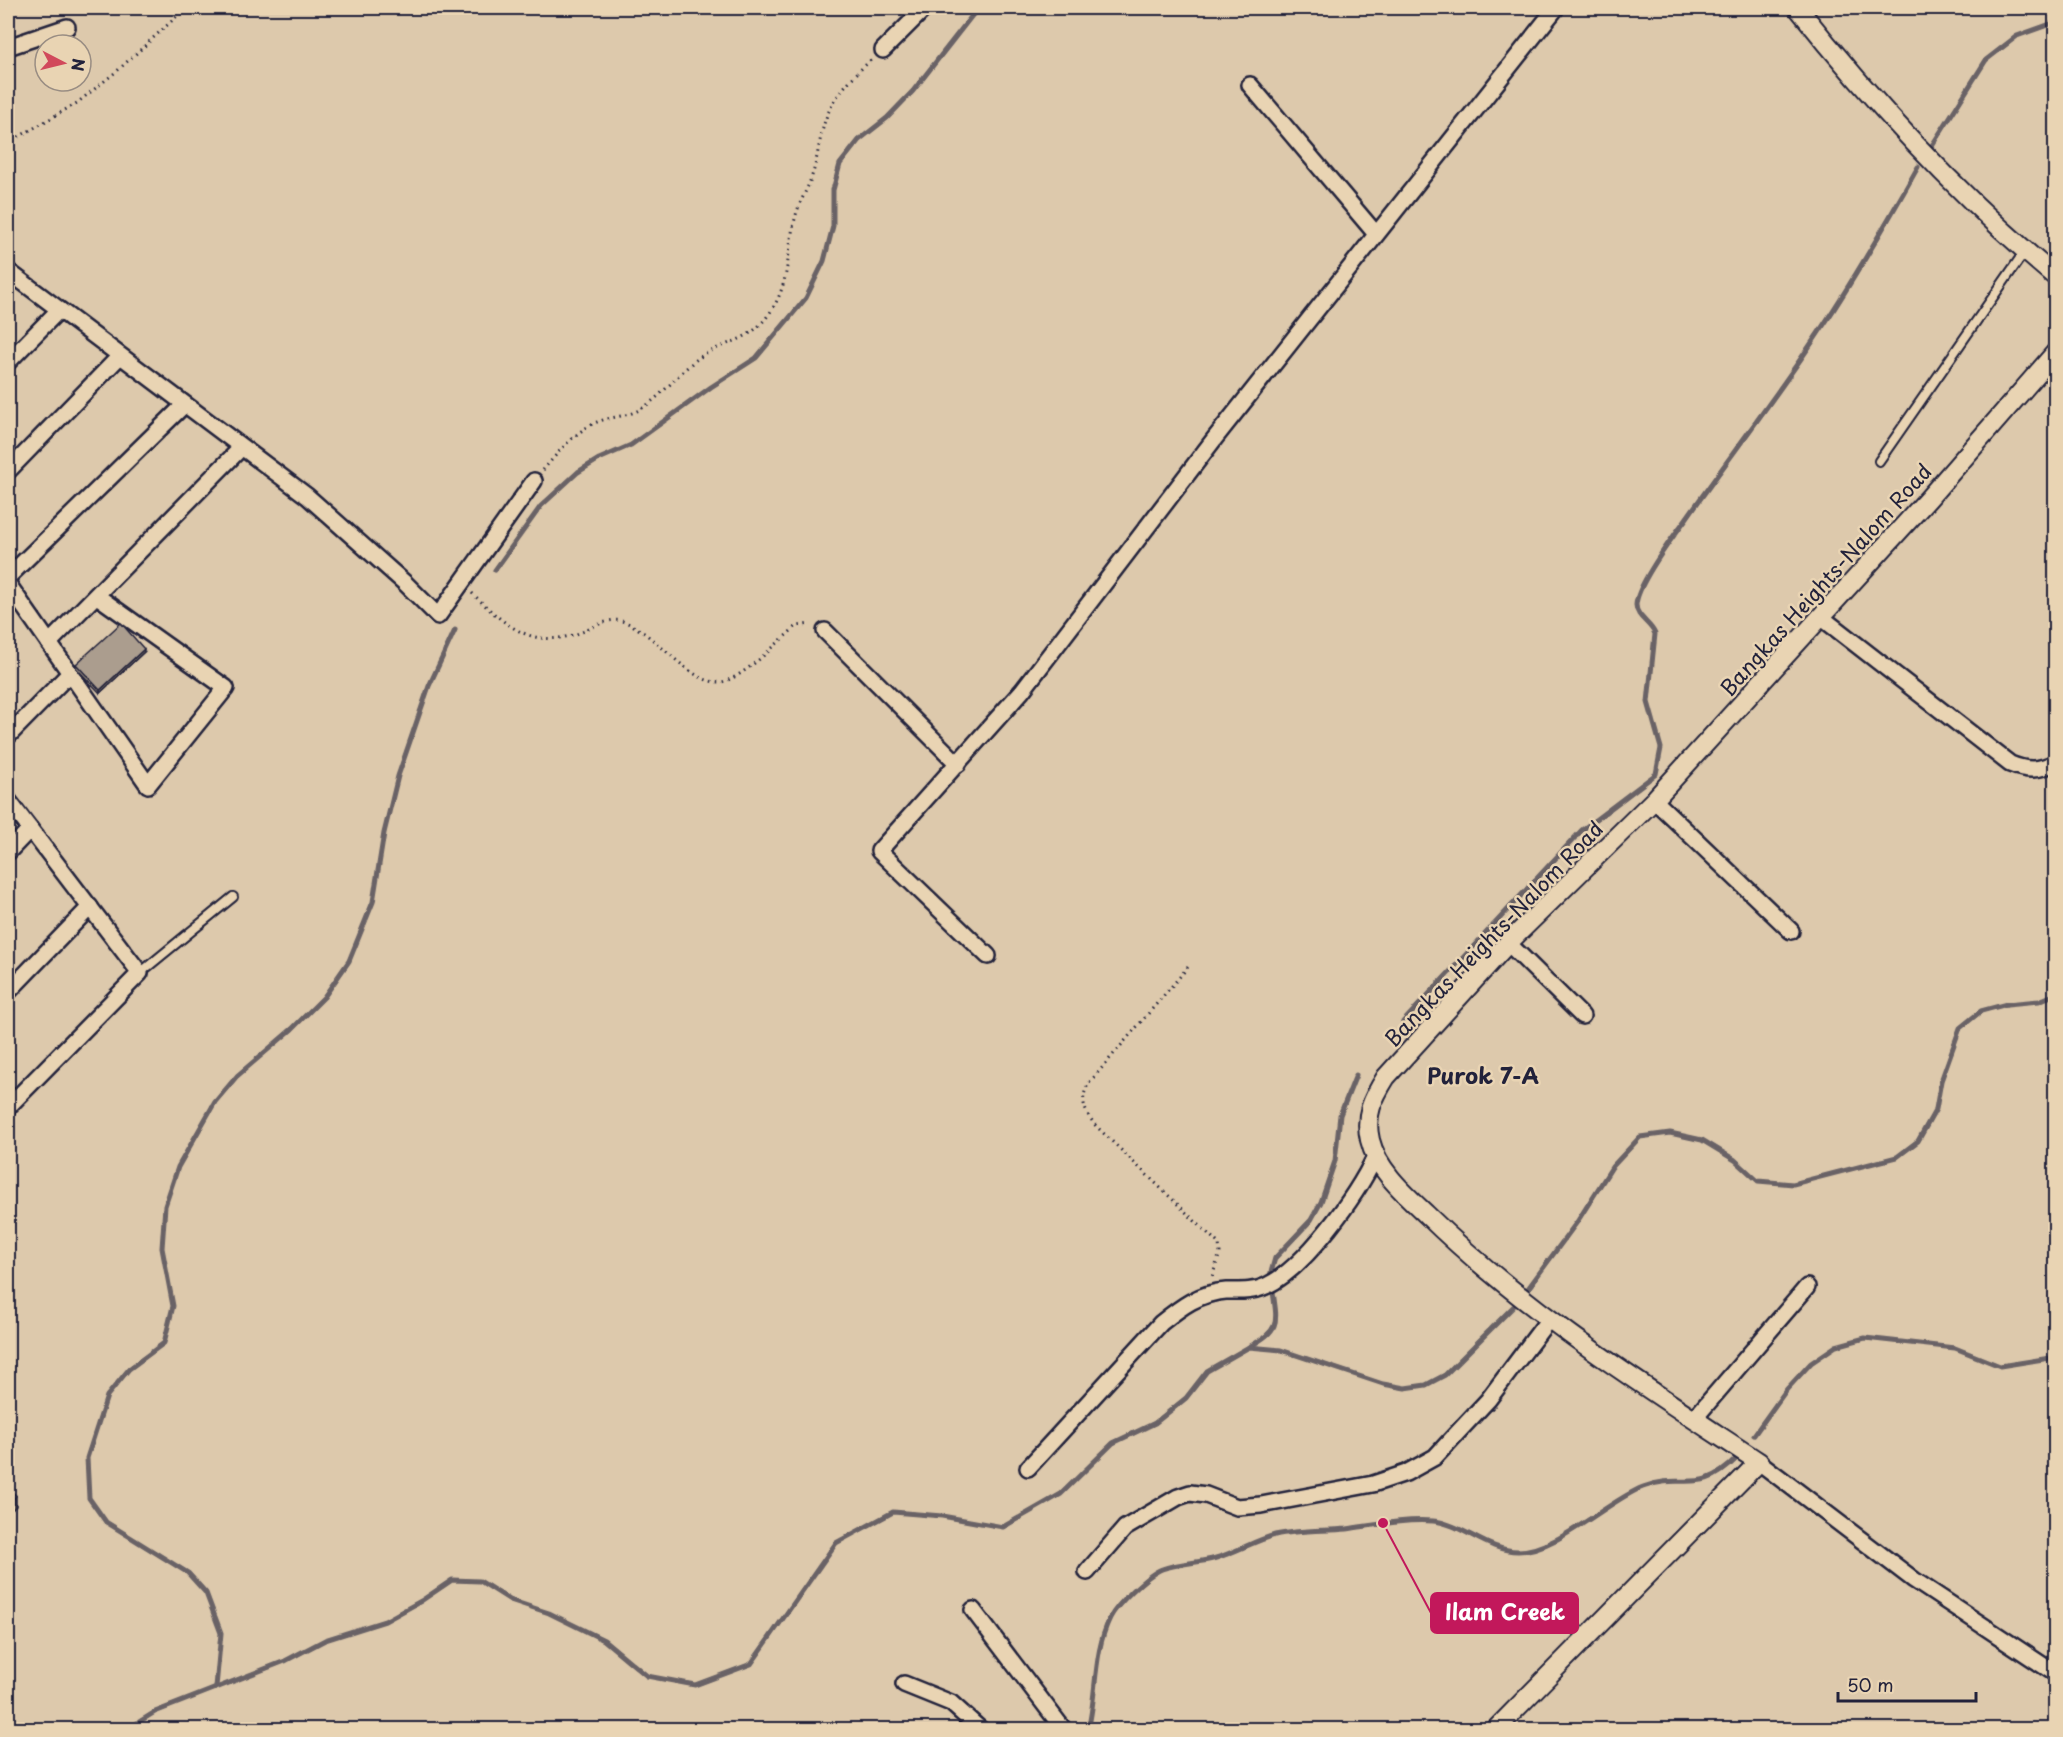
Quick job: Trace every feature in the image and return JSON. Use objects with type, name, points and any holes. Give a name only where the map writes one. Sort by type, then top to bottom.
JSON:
[{"type":"street","points":[[883,50],[925,8]]},
{"type":"street","points":[[988,956],[879,851],[1022,691],[1376,234],[1556,8]]},
{"type":"street","points":[[1798,8],[1831,50],[1928,160],[2055,277]]},
{"type":"street","points":[[8,47],[66,27]]},
{"type":"street","points":[[1250,86],[1376,234]]},
{"type":"street","points":[[8,271],[307,496],[406,584],[438,616],[534,481]]},
{"type":"street","points":[[8,362],[59,310]]},
{"type":"street","name":"Bangkas Heights-Nalom Road","points":[[1759,1462],[1550,1319],[1474,1261],[1414,1202],[1375,1157],[1367,1117],[1372,1100],[1386,1077],[1508,943],[1654,800],[2055,352]]},
{"type":"street","points":[[8,471],[120,356]]},
{"type":"street","points":[[8,577],[184,405]]},
{"type":"street","points":[[49,643],[241,448]]},
{"type":"street","points":[[8,584],[148,785],[226,688],[97,596]]},
{"type":"street","points":[[1821,616],[2010,764],[2024,770],[2040,770],[2055,762]]},
{"type":"street","points":[[825,631],[958,764]]},
{"type":"street","points":[[8,734],[70,673]]},
{"type":"street","points":[[8,800],[140,973],[8,1107]]},
{"type":"street","points":[[1654,800],[1791,931]]},
{"type":"street","points":[[8,852],[30,829]]},
{"type":"street","points":[[8,992],[90,907]]},
{"type":"street","points":[[1508,943],[1582,1016]]},
{"type":"street","points":[[1028,1468],[1161,1323],[1185,1304],[1206,1294],[1245,1292],[1267,1286],[1288,1271],[1348,1206],[1375,1157]]},
{"type":"street","points":[[1694,1419],[1807,1287]]},
{"type":"street","points":[[1087,1572],[1125,1528],[1178,1497],[1190,1493],[1206,1495],[1237,1507],[1261,1505],[1373,1484],[1406,1473],[1435,1457],[1488,1400],[1550,1319]]},
{"type":"street","points":[[1495,1730],[1759,1462],[1914,1580],[2055,1674]]},
{"type":"street","points":[[973,1610],[1064,1730]]},
{"type":"street","points":[[904,1684],[951,1702],[981,1730]]},
{"type":"lane","points":[[1879,461],[2025,251]]},
{"type":"lane","points":[[140,973],[233,897]]},
{"type":"path","points":[[8,143],[77,103],[117,71],[186,8]]},
{"type":"path","points":[[534,481],[581,430],[598,422],[643,408],[666,389],[687,366],[707,353],[735,343],[756,331],[770,313],[783,288],[789,268],[794,220],[810,181],[823,126],[834,101],[847,81],[883,50]]},
{"type":"path","points":[[461,583],[509,627],[531,637],[565,638],[602,623],[618,620],[650,635],[694,673],[707,681],[718,682],[738,675],[797,626],[817,625],[825,631]]},
{"type":"path","points":[[1188,967],[1089,1083],[1082,1098],[1087,1114],[1096,1126],[1219,1244],[1218,1262],[1206,1294]]},
{"type":"building","points":[[121,623],[144,649],[100,690],[76,664]]},
{"type":"building","points":[[8,1486],[16,1496],[8,1504]]},
{"type":"waterway","points":[[495,570],[541,506],[578,472],[599,459],[631,445],[711,387],[756,358],[806,298],[824,261],[833,226],[833,190],[840,164],[859,140],[887,118],[913,91],[978,8]]},
{"type":"waterway","points":[[1931,147],[1986,60],[2017,36],[2056,22]]},
{"type":"waterway","points":[[1403,1022],[1582,830],[1656,774],[1661,748],[1648,702],[1655,634],[1637,609],[1638,596],[1665,548],[1827,320],[1918,167]]},
{"type":"waterway","points":[[216,1687],[221,1633],[206,1593],[188,1573],[106,1522],[89,1498],[87,1458],[107,1396],[129,1369],[164,1343],[173,1306],[162,1248],[165,1206],[178,1167],[215,1102],[237,1076],[292,1029],[324,997],[349,961],[373,902],[384,833],[398,776],[429,686],[455,630]]},
{"type":"waterway","points":[[1527,1290],[1577,1222],[1612,1167],[1640,1137],[1670,1133],[1702,1140],[1735,1160],[1758,1181],[1793,1184],[1897,1157],[1918,1141],[1936,1109],[1941,1081],[1960,1028],[1981,1011],[2007,1004],[2039,1001],[2056,994]]},
{"type":"waterway","points":[[1270,1276],[1275,1258],[1311,1220],[1321,1202],[1335,1161],[1340,1115],[1356,1075]]},
{"type":"waterway","points":[[1249,1347],[1266,1336],[1274,1326],[1276,1312],[1273,1292]]},
{"type":"waterway","points":[[126,1730],[155,1712],[285,1661],[325,1640],[385,1621],[452,1580],[480,1581],[510,1600],[549,1613],[604,1640],[647,1676],[695,1685],[751,1664],[836,1543],[893,1512],[942,1516],[1003,1527],[1061,1494],[1113,1443],[1155,1423],[1186,1398],[1207,1371],[1249,1347],[1281,1350],[1383,1384],[1405,1388],[1426,1385],[1445,1375],[1513,1307]]},
{"type":"waterway","points":[[1754,1435],[1787,1389],[1811,1363],[1836,1346],[1865,1338],[1955,1348],[2000,1366],[2056,1357]]},
{"type":"waterway","points":[[1088,1730],[1098,1659],[1110,1618],[1133,1591],[1162,1569],[1216,1558],[1275,1535],[1411,1521],[1443,1523],[1507,1550],[1533,1549],[1566,1534],[1643,1487],[1670,1481],[1691,1481],[1712,1477],[1738,1457]]},
{"type":"place","name":"Ilam Creek","points":[[1383,1523]]},
{"type":"district","name":"Purok 7-A","points":[[1483,1074]]}]
